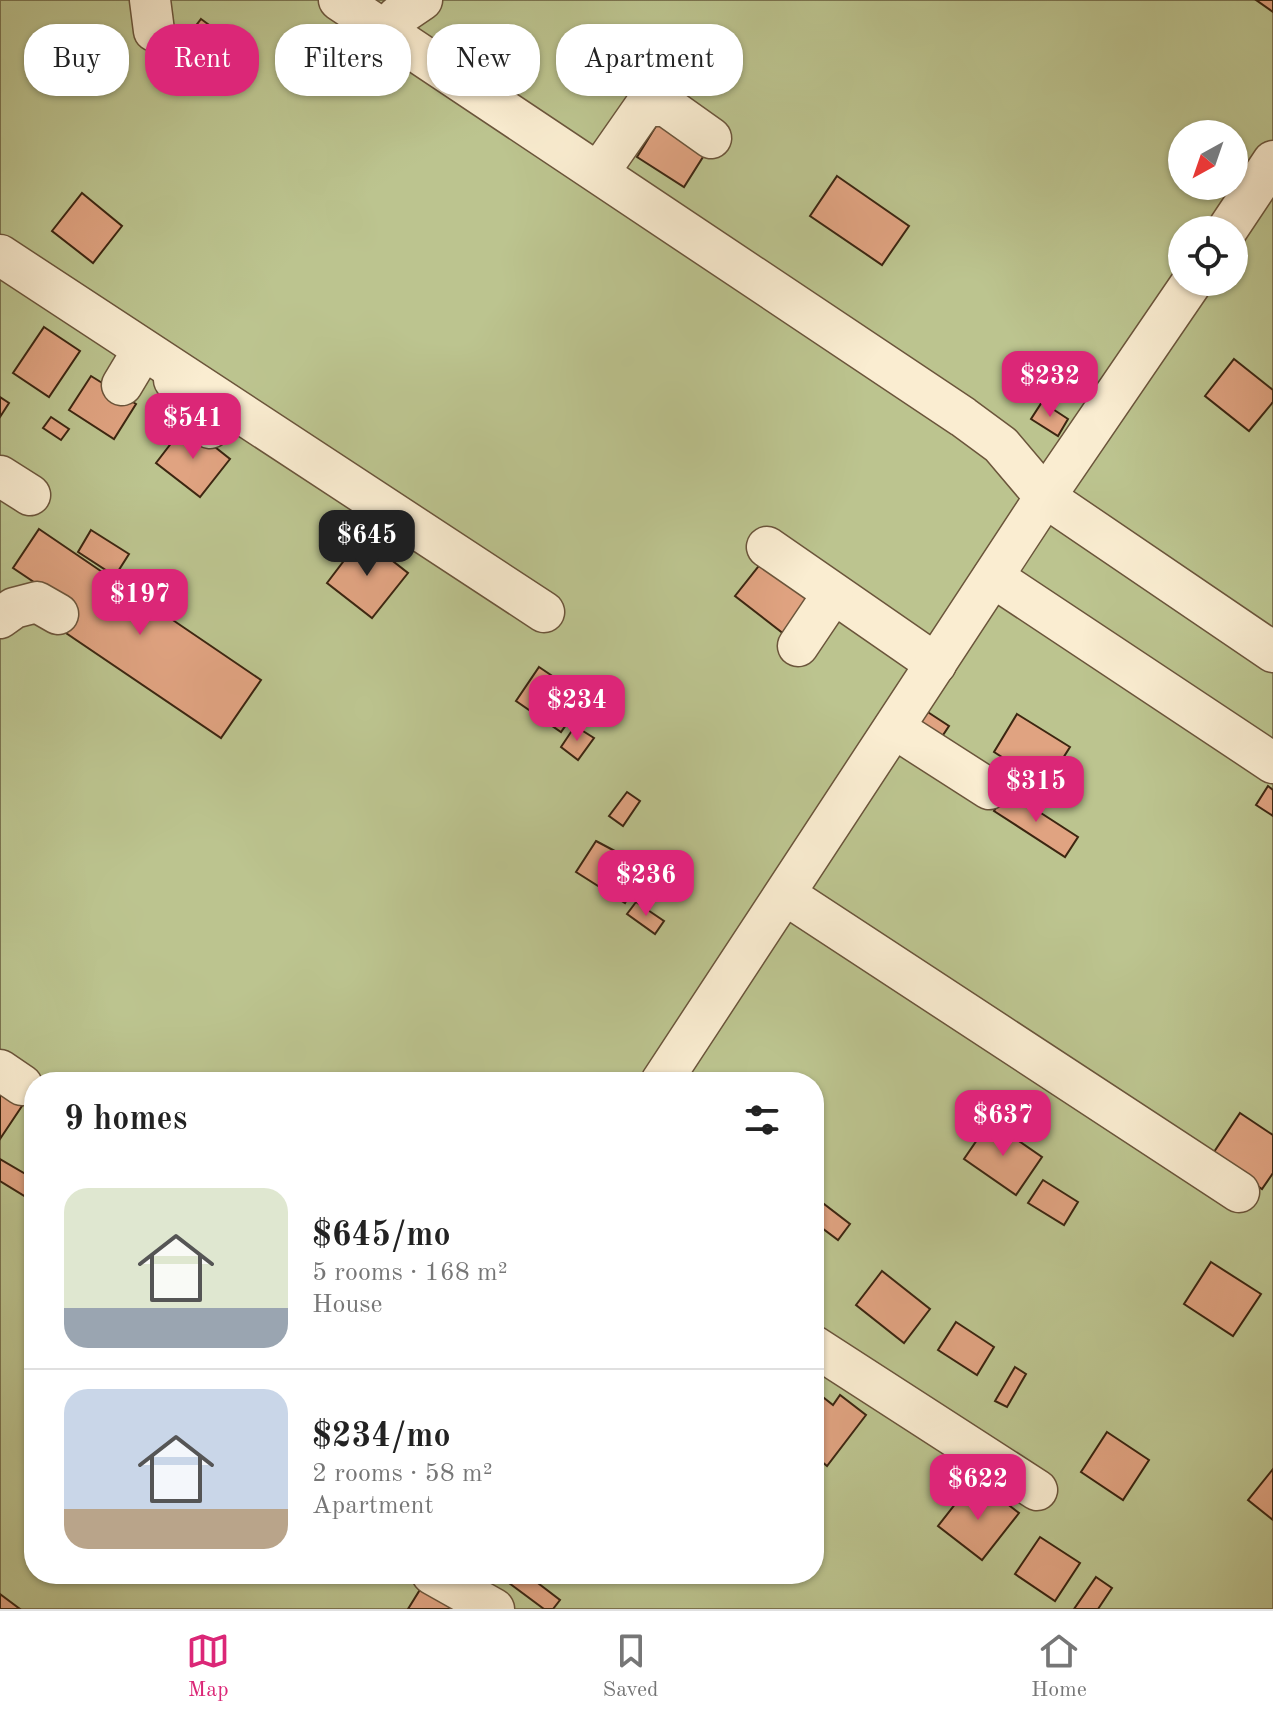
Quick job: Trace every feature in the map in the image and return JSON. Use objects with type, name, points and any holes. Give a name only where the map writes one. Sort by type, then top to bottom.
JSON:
[{"type":"street","points":[[339,0],[375,24]]},
{"type":"street","points":[[392,24],[422,0]]},
{"type":"street","points":[[411,48],[963,417],[1001,445],[1045,497],[1273,652]]},
{"type":"street","points":[[599,172],[645,106],[666,106],[711,138]]},
{"type":"street","points":[[1236,216],[1273,161]]},
{"type":"street","points":[[0,255],[544,612]]},
{"type":"street","points":[[668,1072],[1045,497],[1182,296]]},
{"type":"street","points":[[122,385],[151,355]]},
{"type":"street","points":[[151,355],[210,428]]},
{"type":"street","points":[[767,547],[936,664]]},
{"type":"street","points":[[993,577],[1273,763]]},
{"type":"street","points":[[798,646],[833,594]]},
{"type":"street","points":[[0,618],[14,608],[37,602],[58,614]]},
{"type":"street","points":[[894,728],[989,789]]},
{"type":"street","points":[[786,895],[1239,1192]]},
{"type":"street","points":[[824,1352],[1037,1490]]},
{"type":"street","points":[[450,1584],[494,1609]]},
{"type":"green space","points":[[0,0],[1273,0],[1273,1609],[0,1609]]},
{"type":"building","points":[[1256,0],[1273,0],[1273,12]]},
{"type":"building","points":[[661,118],[708,149],[684,187],[637,157]]},
{"type":"building","points":[[837,176],[909,226],[882,265],[810,216]]},
{"type":"building","points":[[82,193],[122,226],[93,263],[52,231]]},
{"type":"building","points":[[44,327],[80,351],[49,397],[13,373]]},
{"type":"building","points":[[1234,359],[1273,390],[1273,402],[1249,431],[1205,396]]},
{"type":"building","points":[[91,376],[136,404],[114,439],[69,410]]},
{"type":"building","points":[[0,397],[9,403],[0,417]]},
{"type":"building","points":[[1042,402],[1068,419],[1058,436],[1031,419]]},
{"type":"building","points":[[51,417],[69,429],[61,440],[43,428]]},
{"type":"building","points":[[186,424],[230,459],[200,497],[156,463]]},
{"type":"building","points":[[39,529],[261,680],[221,738],[60,629],[74,609],[13,568]]},
{"type":"building","points":[[91,530],[129,554],[115,576],[78,552]]},
{"type":"building","points":[[362,537],[408,573],[372,618],[327,583]]},
{"type":"building","points":[[765,558],[823,603],[793,641],[735,596]]},
{"type":"building","points":[[539,667],[585,698],[561,732],[516,701]]},
{"type":"building","points":[[917,705],[949,726],[939,741],[907,719]]},
{"type":"building","points":[[1017,714],[1070,747],[1046,785],[994,752]]},
{"type":"building","points":[[575,726],[594,738],[578,760],[561,747]]},
{"type":"building","points":[[1268,786],[1273,790],[1273,816],[1256,805]]},
{"type":"building","points":[[1007,791],[1078,837],[1065,857],[994,811]]},
{"type":"building","points":[[627,792],[640,801],[623,826],[609,816]]},
{"type":"building","points":[[596,841],[645,867],[625,903],[576,872]]},
{"type":"building","points":[[636,902],[664,921],[655,934],[627,914]]},
{"type":"building","points":[[0,1091],[22,1106],[0,1139]]},
{"type":"building","points":[[1240,1113],[1273,1135],[1273,1173],[1262,1189],[1212,1155]]},
{"type":"building","points":[[990,1121],[1042,1157],[1016,1195],[964,1159]]},
{"type":"building","points":[[0,1159],[24,1173],[24,1196],[0,1181]]},
{"type":"building","points":[[1043,1180],[1078,1202],[1064,1225],[1028,1203]]},
{"type":"building","points":[[824,1204],[850,1224],[838,1240],[824,1230]]},
{"type":"building","points":[[1211,1262],[1261,1294],[1233,1336],[1184,1304]]},
{"type":"building","points":[[882,1271],[930,1309],[904,1343],[856,1305]]},
{"type":"building","points":[[956,1322],[994,1347],[977,1375],[938,1350]]},
{"type":"building","points":[[1015,1367],[1026,1374],[1007,1407],[995,1401]]},
{"type":"building","points":[[840,1395],[866,1415],[827,1466],[824,1463],[824,1398],[833,1405]]},
{"type":"building","points":[[1107,1432],[1149,1460],[1123,1500],[1081,1472]]},
{"type":"building","points":[[1273,1469],[1273,1520],[1248,1500]]},
{"type":"building","points":[[967,1489],[984,1502],[992,1492],[1019,1513],[982,1560],[938,1526]]},
{"type":"building","points":[[1040,1537],[1080,1563],[1055,1601],[1015,1574]]},
{"type":"building","points":[[1096,1577],[1112,1588],[1098,1609],[1074,1609]]},
{"type":"building","points":[[424,1584],[432,1584],[470,1609],[408,1609]]},
{"type":"building","points":[[510,1584],[539,1584],[560,1600],[553,1609],[544,1609]]},
{"type":"building","points":[[0,1594],[20,1609],[0,1609]]}]
